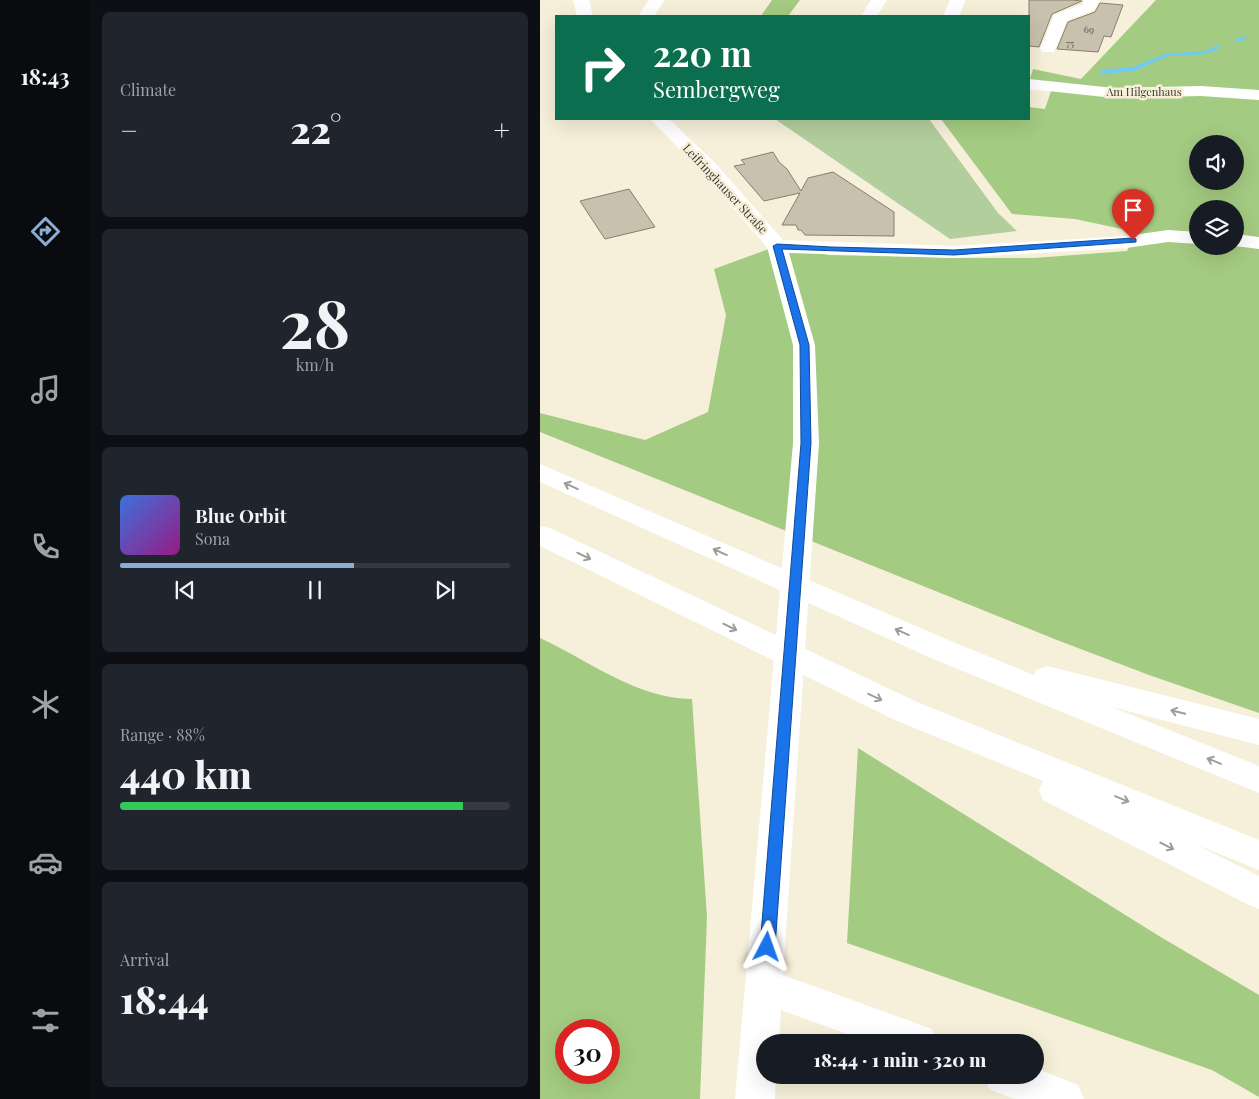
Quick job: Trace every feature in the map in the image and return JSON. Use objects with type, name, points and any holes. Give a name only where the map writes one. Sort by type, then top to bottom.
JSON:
[{"type":"main road","points":[[581,0],[585,15]]},
{"type":"main road","points":[[647,15],[657,0]]},
{"type":"main road","points":[[870,15],[879,0]]},
{"type":"main road","points":[[951,15],[958,0]]},
{"type":"main road","points":[[1048,49],[1060,18],[1089,6],[1092,0]]},
{"type":"main road","name":"Am Hilgenhaus","points":[[1030,84],[1114,93],[1201,91],[1259,95]]},
{"type":"main road","name":"Leifringhauser Straße","points":[[660,120],[709,168],[777,246],[804,345],[806,443],[755,1099]]},
{"type":"main road","points":[[777,246],[831,250],[954,252],[1126,242],[1168,236],[1189,237]]},
{"type":"main road","points":[[1244,241],[1259,243]]},
{"type":"main road","points":[[540,472],[942,650],[1259,780]]},
{"type":"main road","points":[[540,535],[831,677],[906,711],[1259,854]]},
{"type":"main road","points":[[942,650],[1259,732]]},
{"type":"main road","points":[[906,711],[997,760],[1259,893]]},
{"type":"main road","points":[[764,986],[896,1034]]},
{"type":"main road","points":[[1026,1084],[1064,1099]]},
{"type":"green space","points":[[772,0],[800,0],[789,15],[762,15]]},
{"type":"green space","points":[[1156,0],[1259,0],[1259,713],[1149,675],[1057,640],[540,432],[540,413],[645,440],[708,412],[726,315],[714,269],[777,246],[829,255],[965,258],[1034,258],[1127,251],[1136,232],[1075,219],[1012,214],[942,120],[1030,120],[1030,107],[1045,109],[1053,85],[1030,82],[1033,69],[1081,79]]},
{"type":"green space","points":[[776,120],[930,120],[998,213],[1017,231],[950,239]]},
{"type":"green space","points":[[540,638],[632,686],[652,693],[692,699],[707,917],[700,1099],[540,1099]]},
{"type":"green space","points":[[858,748],[1159,936],[1259,995],[1259,1097],[1212,1070],[847,943]]},
{"type":"building","points":[[1029,0],[1082,1],[1052,14],[1039,47],[1030,46]]},
{"type":"building","points":[[1100,3],[1123,5],[1111,37],[1104,36],[1098,52],[1057,49],[1068,22],[1095,12]]},
{"type":"building","points":[[773,152],[801,191],[808,178],[833,172],[894,212],[894,236],[805,235],[801,230],[798,230],[796,225],[782,225],[800,193],[764,201],[734,166],[745,164],[741,160]]},
{"type":"building","points":[[629,189],[655,227],[605,239],[580,201]]},
{"type":"waterway","points":[[1237,40],[1244,38]]},
{"type":"waterway","points":[[1102,72],[1134,69],[1167,55],[1207,52],[1217,47]]},
{"type":"route","points":[[767,947],[806,443],[804,345],[777,246],[831,250],[954,252],[1126,242],[1133,240]]}]
